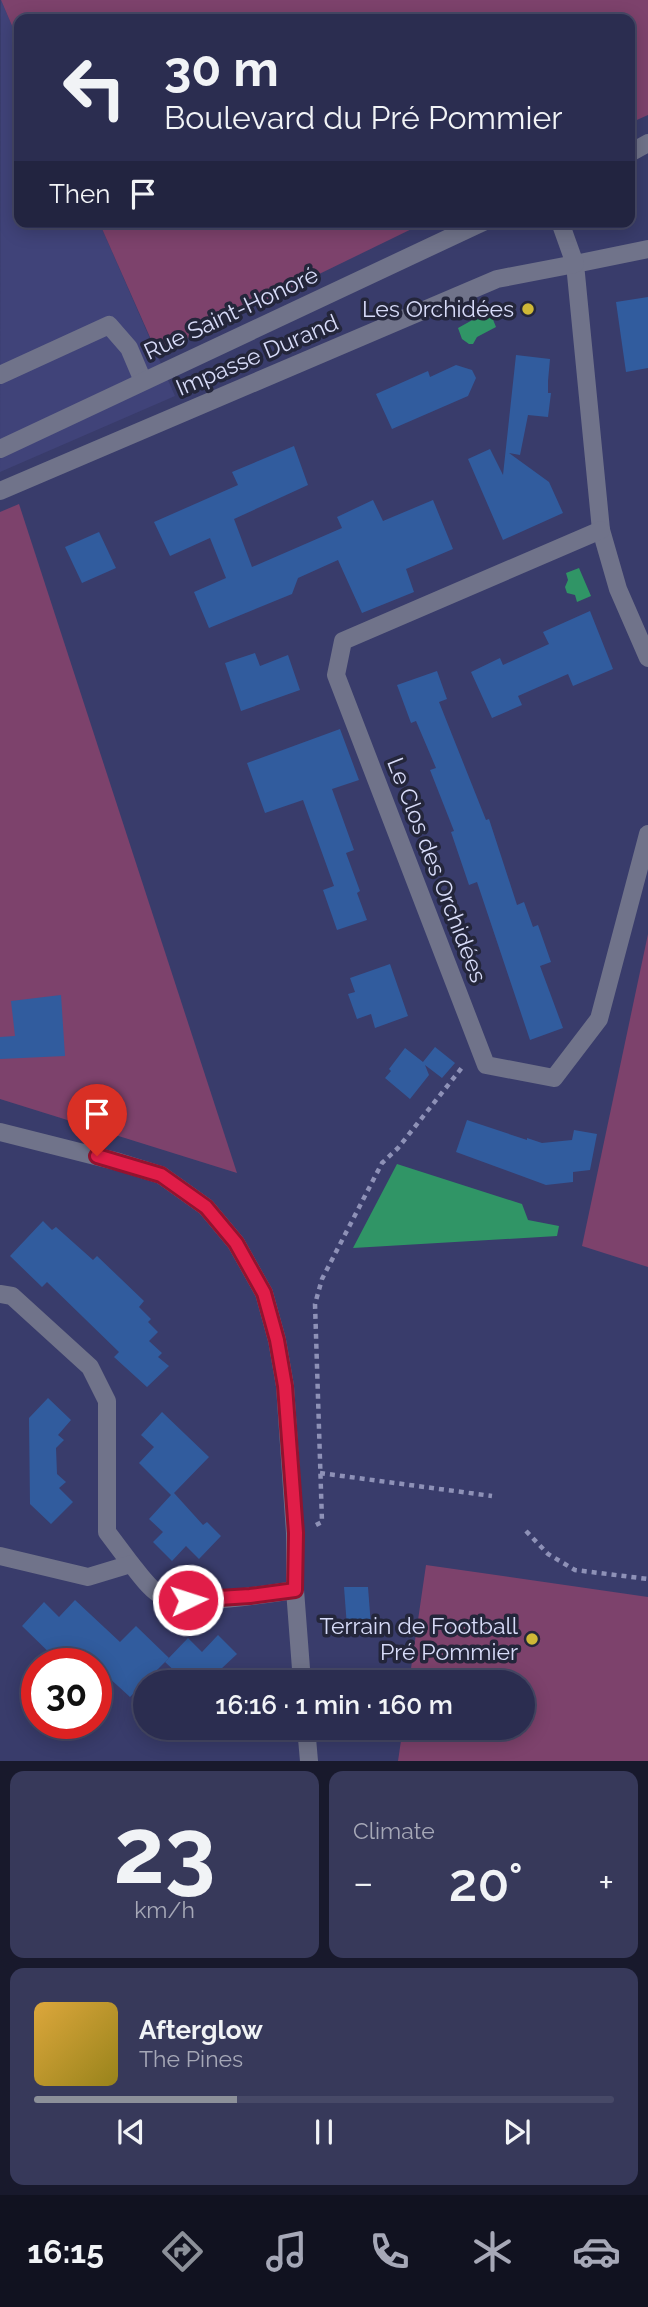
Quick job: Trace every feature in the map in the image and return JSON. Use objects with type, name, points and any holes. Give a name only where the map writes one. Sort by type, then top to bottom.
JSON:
[{"type":"street","name":"Rue Saint-Honoré","points":[[0,449],[470,228]]},
{"type":"street","points":[[562,228],[575,264],[601,530],[618,589],[648,658]]},
{"type":"street","name":"Impasse Durand","points":[[0,491],[497,279],[648,250]]},
{"type":"street","points":[[0,375],[109,326],[129,348],[144,382]]},
{"type":"street","name":"Le Clos des Orchidées","points":[[601,530],[343,641],[336,675],[486,1065],[554,1078],[599,1019],[648,834]]},
{"type":"street","points":[[0,1132],[161,1175],[206,1207],[236,1243],[264,1293],[277,1340],[285,1386],[296,1533],[295,1590],[301,1670]]},
{"type":"street","points":[[0,1294],[12,1296],[90,1367],[107,1401],[107,1532],[131,1564],[160,1595],[188,1600],[295,1590]]},
{"type":"street","points":[[0,1556],[88,1577],[131,1564]]},
{"type":"street","points":[[307,1740],[309,1761]]},
{"type":"path","points":[[296,1533],[321,1522],[315,1304],[322,1279],[382,1163],[398,1148],[480,1046]]},
{"type":"path","points":[[320,1473],[492,1496]]},
{"type":"path","points":[[526,1531],[548,1554],[575,1570],[648,1579]]},
{"type":"shaded area","points":[[1,0],[14,30],[14,228],[102,228],[175,396],[0,472]]},
{"type":"shaded area","points":[[1,0],[648,0],[648,115],[635,121],[635,14],[14,14],[14,30]]},
{"type":"shaded area","points":[[102,228],[414,228],[157,353]]},
{"type":"shaded area","points":[[492,317],[496,327],[477,337],[473,344],[462,339],[458,328],[476,318]]},
{"type":"shaded area","points":[[19,504],[237,1173],[0,1099],[0,512]]},
{"type":"shaded area","points":[[579,568],[591,596],[577,602],[575,595],[567,593],[565,587],[568,580],[566,573]]},
{"type":"shaded area","points":[[648,934],[648,1267],[582,1246]]},
{"type":"shaded area","points":[[397,1164],[522,1204],[528,1220],[559,1226],[557,1236],[353,1248]]},
{"type":"shaded area","name":"Terrain de Football Pré Pommier","points":[[426,1565],[648,1597],[648,1761],[398,1761],[401,1740],[535,1740],[535,1670],[411,1670]]},
{"type":"building","points":[[648,297],[648,368],[626,372],[616,302]]},
{"type":"building","points":[[516,355],[550,359],[548,393],[551,393],[548,417],[528,415],[520,455],[509,453],[549,482],[563,513],[503,540],[468,459],[490,449],[503,475]]},
{"type":"building","points":[[456,365],[472,370],[476,378],[468,396],[392,429],[376,394],[428,371],[430,377]]},
{"type":"building","points":[[294,446],[308,485],[234,519],[252,567],[342,528],[337,517],[373,500],[383,521],[433,500],[453,549],[406,569],[414,592],[362,613],[338,560],[298,578],[292,594],[209,628],[194,592],[226,578],[210,538],[170,556],[154,522],[238,485],[232,472]]},
{"type":"building","points":[[99,532],[116,568],[82,583],[65,547]]},
{"type":"building","points":[[590,611],[613,669],[573,686],[568,674],[518,696],[522,705],[492,718],[471,672],[500,658],[503,665],[549,644],[543,632]]},
{"type":"building","points":[[255,653],[260,666],[288,655],[300,690],[241,711],[225,663]]},
{"type":"building","points":[[437,671],[447,699],[439,702],[486,820],[489,819],[517,905],[524,902],[533,927],[538,925],[551,962],[540,966],[563,1028],[530,1040],[477,882],[469,885],[451,832],[454,831],[430,770],[436,768],[416,721],[411,723],[397,685]]},
{"type":"building","points":[[340,729],[359,780],[332,789],[354,850],[346,853],[367,920],[337,930],[323,890],[334,886],[303,800],[265,813],[247,763]]},
{"type":"building","points":[[390,964],[408,1016],[375,1028],[371,1014],[357,1019],[348,994],[355,992],[350,978]]},
{"type":"building","points":[[61,995],[65,1056],[0,1059],[0,1037],[15,1036],[11,1001]]},
{"type":"building","points":[[435,1047],[455,1063],[442,1078],[425,1065],[429,1075],[410,1099],[385,1078],[405,1048],[423,1062]]},
{"type":"building","points":[[467,1120],[542,1143],[572,1140],[574,1130],[597,1134],[590,1170],[573,1172],[573,1182],[546,1185],[456,1152]]},
{"type":"building","points":[[43,1221],[52,1230],[56,1227],[93,1260],[97,1256],[144,1301],[139,1307],[151,1319],[148,1322],[158,1332],[149,1341],[162,1353],[158,1357],[169,1366],[147,1387],[114,1357],[119,1352],[47,1282],[42,1287],[10,1256]]},
{"type":"building","points":[[48,1398],[71,1420],[58,1435],[64,1440],[56,1448],[57,1474],[66,1482],[59,1488],[73,1502],[51,1524],[30,1504],[29,1418]]},
{"type":"building","points":[[162,1412],[209,1457],[174,1493],[203,1525],[207,1522],[221,1536],[199,1559],[186,1546],[172,1561],[153,1542],[163,1532],[149,1519],[171,1495],[139,1463],[154,1447],[141,1435]]},
{"type":"building","points":[[344,1587],[368,1587],[371,1626],[347,1627]]},
{"type":"building","points":[[75,1600],[120,1642],[136,1626],[169,1658],[157,1670],[133,1670],[133,1694],[130,1697],[112,1681],[112,1648],[45,1648],[22,1626],[44,1602],[59,1617]]},
{"type":"building","points":[[218,1635],[237,1654],[220,1670],[174,1670],[165,1662],[188,1638],[202,1652]]},
{"type":"place","name":"Les Orchidées","points":[[528,309]]},
{"type":"place","name":"Terrain de Football Pré Pommier","points":[[532,1639]]},
{"type":"route","points":[[97,1156],[161,1175],[206,1207],[236,1243],[264,1293],[277,1340],[285,1386],[296,1533],[295,1590],[188,1600]]}]
